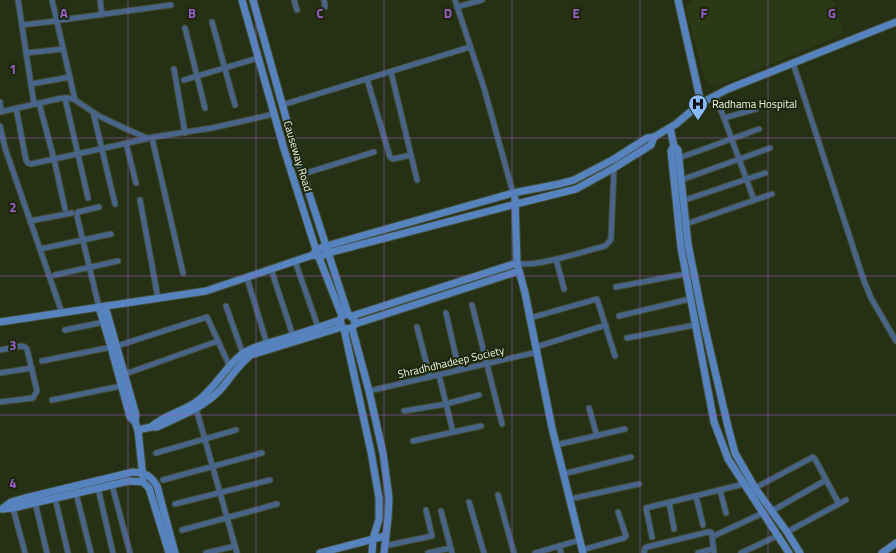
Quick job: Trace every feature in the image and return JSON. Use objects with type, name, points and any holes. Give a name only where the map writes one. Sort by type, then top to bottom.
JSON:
[{"type":"street","points":[[18,0],[31,84],[54,159],[65,209]]},
{"type":"street","points":[[52,0],[59,20],[63,48],[75,100]]},
{"type":"street","points":[[100,0],[102,15]]},
{"type":"street","name":"Causeway Road","points":[[242,0],[316,254],[347,322],[379,498],[379,519],[373,539],[372,553]]},
{"type":"street","name":"Causeway Road","points":[[253,0],[285,117],[326,246],[347,322],[369,391],[383,453],[389,498],[384,549]]},
{"type":"street","points":[[294,0],[297,10]]},
{"type":"street","points":[[324,0],[325,7]]},
{"type":"street","points":[[455,0],[484,88],[516,204],[517,263],[525,293],[556,445],[583,551],[624,538],[626,536],[618,512]]},
{"type":"street","points":[[457,7],[482,0]]},
{"type":"street","points":[[678,0],[701,103]]},
{"type":"street","points":[[22,25],[171,5]]},
{"type":"street","points":[[212,22],[236,105]]},
{"type":"street","points":[[316,254],[326,246],[513,194],[574,180],[614,159],[647,138],[654,137],[670,128],[701,103],[728,89],[896,22]]},
{"type":"street","points":[[185,28],[205,108]]},
{"type":"street","points":[[282,106],[470,47]]},
{"type":"street","points":[[26,53],[63,48]]},
{"type":"street","points":[[184,80],[258,58]]},
{"type":"street","points":[[793,63],[864,281],[880,314],[896,341]]},
{"type":"street","points":[[174,69],[185,132]]},
{"type":"street","points":[[391,72],[417,180]]},
{"type":"street","points":[[31,84],[70,77]]},
{"type":"street","points":[[367,79],[390,157],[393,159],[411,155]]},
{"type":"street","points":[[715,96],[732,139],[745,180],[754,200]]},
{"type":"street","points":[[0,102],[1,112],[36,103],[65,98],[75,100],[93,112],[124,128],[149,138]]},
{"type":"street","points":[[65,98],[88,198]]},
{"type":"street","points":[[270,100],[280,98]]},
{"type":"street","points":[[16,108],[28,163],[31,164],[149,138],[281,116],[285,117]]},
{"type":"street","points":[[724,118],[756,109]]},
{"type":"street","points":[[93,112],[115,204]]},
{"type":"street","points":[[0,126],[3,149],[30,220],[62,313]]},
{"type":"street","points":[[670,128],[674,146],[678,150],[682,201],[688,244],[704,324],[735,453],[755,488],[787,532],[800,553]]},
{"type":"street","points":[[679,158],[759,129]]},
{"type":"street","points":[[0,322],[206,291],[316,254],[328,253],[576,189],[651,145],[654,137]]},
{"type":"street","points":[[149,138],[183,273]]},
{"type":"street","points":[[126,143],[136,183]]},
{"type":"street","points":[[674,146],[671,151],[678,227],[690,299],[714,422],[728,459],[788,553]]},
{"type":"street","points":[[681,180],[770,148]]},
{"type":"street","points":[[303,174],[374,152]]},
{"type":"street","points":[[138,430],[157,427],[196,408],[220,390],[244,360],[251,355],[517,263],[524,265],[556,259],[605,246],[611,239],[614,168]]},
{"type":"street","points":[[682,201],[765,173]]},
{"type":"street","points":[[686,224],[772,194]]},
{"type":"street","points":[[140,200],[158,298]]},
{"type":"street","points":[[99,207],[77,213],[89,267],[114,346],[121,386],[130,417],[135,422],[138,430],[144,473],[143,482]]},
{"type":"street","points":[[30,220],[72,213]]},
{"type":"street","points":[[40,249],[111,234]]},
{"type":"street","points":[[556,259],[564,290]]},
{"type":"street","points":[[55,275],[118,261]]},
{"type":"street","points":[[295,261],[318,327]]},
{"type":"street","points":[[151,427],[156,422],[195,403],[210,390],[243,354],[267,344],[318,327],[347,322],[519,271],[524,265]]},
{"type":"street","points":[[271,269],[292,336]]},
{"type":"street","points":[[616,287],[686,274]]},
{"type":"street","points":[[247,278],[267,344]]},
{"type":"street","points":[[530,318],[597,299],[615,356]]},
{"type":"street","points":[[619,316],[690,299]]},
{"type":"street","points":[[472,305],[502,424]]},
{"type":"street","points":[[226,306],[243,354]]},
{"type":"street","points":[[102,307],[104,322],[125,374],[136,415],[135,422]]},
{"type":"street","points":[[446,313],[459,370]]},
{"type":"street","points":[[42,361],[114,346],[207,317],[230,367]]},
{"type":"street","points":[[65,330],[104,322]]},
{"type":"street","name":"Shradhdhadeep Society","points":[[369,391],[487,364],[606,325]]},
{"type":"street","points":[[627,338],[695,325]]},
{"type":"street","points":[[418,327],[430,377]]},
{"type":"street","points":[[125,374],[218,340]]},
{"type":"street","points":[[0,350],[25,346],[37,391],[33,398],[0,402]]},
{"type":"street","points":[[0,373],[32,368]]},
{"type":"street","points":[[439,375],[453,432]]},
{"type":"street","points":[[52,400],[121,386]]},
{"type":"street","points":[[404,412],[446,404],[479,395]]},
{"type":"street","points":[[196,408],[237,553]]},
{"type":"street","points":[[589,408],[597,436]]},
{"type":"street","points":[[413,441],[481,426]]},
{"type":"street","points":[[717,432],[728,427]]},
{"type":"street","points":[[556,445],[625,429]]},
{"type":"street","points":[[156,453],[236,430]]},
{"type":"street","points":[[163,480],[262,453]]},
{"type":"street","points":[[563,474],[630,457]]},
{"type":"street","points":[[755,488],[813,457],[839,504]]},
{"type":"street","points":[[1,509],[11,502],[26,498],[133,472],[144,473],[152,478],[157,486],[175,553]]},
{"type":"street","points":[[175,504],[270,480]]},
{"type":"street","points":[[772,511],[826,480]]},
{"type":"street","points":[[1,509],[13,508],[112,485],[129,482],[143,482],[149,488],[169,553]]},
{"type":"street","points":[[570,500],[639,484]]},
{"type":"street","points":[[652,537],[646,508],[744,484]]},
{"type":"street","points":[[112,485],[130,553]]},
{"type":"street","points":[[98,488],[112,553]]},
{"type":"street","points":[[720,490],[726,513]]},
{"type":"street","points":[[76,493],[91,553]]},
{"type":"street","points":[[498,495],[514,553]]},
{"type":"street","points":[[696,496],[703,525]]},
{"type":"street","points":[[55,498],[68,553]]},
{"type":"street","points":[[787,532],[846,500]]},
{"type":"street","points":[[35,502],[47,553]]},
{"type":"street","points":[[469,502],[484,553]]},
{"type":"street","points":[[669,502],[674,529]]},
{"type":"street","points":[[182,530],[277,504]]},
{"type":"street","points":[[13,508],[25,553]]},
{"type":"street","points":[[384,549],[432,536],[426,510]]},
{"type":"street","points":[[428,553],[451,550],[441,511]]},
{"type":"street","points":[[716,535],[763,513]]},
{"type":"street","points":[[644,553],[645,548],[647,547],[710,532],[712,535],[714,551],[698,553]]},
{"type":"street","points":[[320,553],[386,536]]},
{"type":"street","points":[[741,553],[778,536]]},
{"type":"street","points":[[535,553],[580,540]]},
{"type":"street","points":[[882,553],[896,543]]},
{"type":"street","points":[[206,553],[235,546]]},
{"type":"street","points":[[559,546],[561,553]]},
{"type":"shaded area","points":[[693,0],[833,0],[843,34],[718,86],[706,82],[702,69],[685,7]]},
{"type":"place","name":"Radhama Hospital","points":[[698,121]]}]
